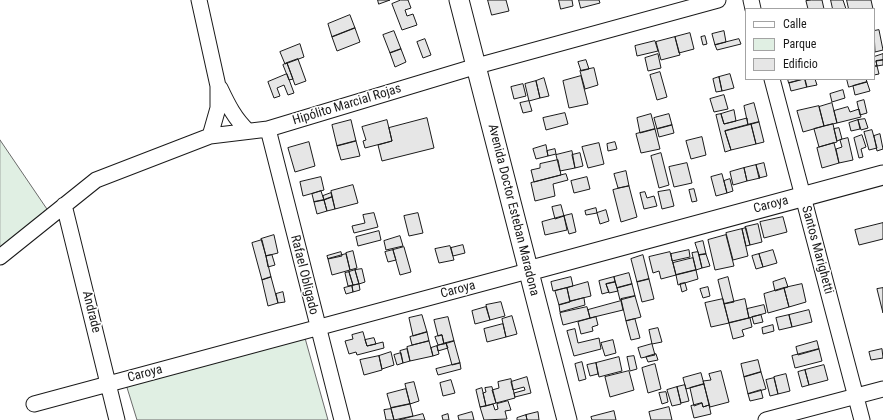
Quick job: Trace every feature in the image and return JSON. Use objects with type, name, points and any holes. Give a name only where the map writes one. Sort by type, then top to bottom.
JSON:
[{"type":"main road","name":"Avenida Doctor Esteban Maradona","points":[[459,0],[567,420]]},
{"type":"main road","name":"Caroya","points":[[528,271],[883,175]]},
{"type":"street","points":[[198,0],[218,86],[218,108],[210,136]]},
{"type":"street","name":"Hipólito Marcial Rojas","points":[[0,257],[96,180],[210,136],[268,129],[477,66],[718,0]]},
{"type":"street","name":"Santos Marighetti","points":[[772,80],[862,420]]},
{"type":"street","points":[[218,86],[231,111],[248,131]]},
{"type":"street","name":"Rafael Obligado","points":[[268,129],[317,328],[342,420]]},
{"type":"street","name":"Andrade","points":[[64,205],[117,420]]},
{"type":"street","name":"Caroya","points":[[34,404],[528,271]]},
{"type":"street","points":[[766,420],[883,389]]},
{"type":"green space","points":[[0,140],[51,215],[0,257]]},
{"type":"green space","points":[[305,338],[328,420],[137,420],[125,381]]},
{"type":"building","points":[[378,0],[390,0],[379,4]]},
{"type":"building","points":[[401,0],[408,0],[411,8],[405,10],[407,16],[413,14],[417,25],[402,30],[392,4]]},
{"type":"building","points":[[488,0],[506,0],[509,11],[492,15]]},
{"type":"building","points":[[559,0],[572,0],[573,6],[561,9]]},
{"type":"building","points":[[579,0],[599,0],[600,3],[581,8]]},
{"type":"building","points":[[822,0],[824,8],[808,8],[806,1]]},
{"type":"building","points":[[831,0],[843,0],[846,8],[833,8]]},
{"type":"building","points":[[847,0],[871,0],[873,8],[849,8]]},
{"type":"building","points":[[350,15],[355,28],[332,37],[328,24]]},
{"type":"building","points":[[355,28],[360,42],[337,51],[332,37]]},
{"type":"building","points":[[879,30],[883,50],[875,52],[875,31]]},
{"type":"building","points":[[394,31],[401,49],[390,53],[383,35]]},
{"type":"building","points":[[724,31],[726,42],[715,45],[712,34]]},
{"type":"building","points":[[690,33],[694,49],[679,53],[675,37]]},
{"type":"building","points":[[705,36],[707,44],[703,45],[701,37]]},
{"type":"building","points":[[675,37],[680,55],[661,60],[656,42]]},
{"type":"building","points":[[425,39],[431,55],[423,58],[417,42]]},
{"type":"building","points":[[739,39],[741,44],[717,50],[715,45]]},
{"type":"building","points":[[655,41],[658,51],[637,56],[635,46]]},
{"type":"building","points":[[300,44],[304,57],[285,64],[280,52]]},
{"type":"building","points":[[401,49],[406,62],[395,67],[390,53]]},
{"type":"building","points":[[658,54],[661,68],[648,71],[645,58]]},
{"type":"building","points":[[883,54],[883,60],[876,61],[877,66],[875,66],[875,57]]},
{"type":"building","points":[[298,59],[306,81],[295,85],[287,63]]},
{"type":"building","points":[[586,60],[589,69],[581,71],[578,62]]},
{"type":"building","points":[[883,60],[883,65],[877,66],[876,61]]},
{"type":"building","points":[[287,63],[293,79],[289,80],[283,65]]},
{"type":"building","points":[[875,66],[877,66],[879,74],[875,75]]},
{"type":"building","points":[[594,68],[598,85],[585,89],[580,71]]},
{"type":"building","points":[[660,72],[667,97],[657,100],[650,75]]},
{"type":"building","points":[[287,74],[294,93],[288,95],[284,85],[277,88],[280,96],[274,98],[268,82]]},
{"type":"building","points":[[730,74],[734,88],[722,91],[719,77]]},
{"type":"building","points":[[581,76],[588,104],[569,108],[563,81]]},
{"type":"building","points":[[719,77],[722,91],[716,92],[713,79]]},
{"type":"building","points":[[544,78],[549,96],[540,98],[536,81]]},
{"type":"building","points":[[788,80],[800,80],[789,83]]},
{"type":"building","points":[[805,80],[807,87],[791,91],[789,83]]},
{"type":"building","points":[[805,80],[815,80],[817,85],[807,87]]},
{"type":"building","points":[[847,80],[866,80],[867,82],[849,87]]},
{"type":"building","points":[[536,81],[540,98],[529,101],[525,84]]},
{"type":"building","points":[[867,82],[870,91],[855,95],[853,86]]},
{"type":"building","points":[[523,84],[526,96],[514,99],[511,87]]},
{"type":"building","points":[[843,90],[845,98],[832,102],[830,94]]},
{"type":"building","points":[[724,95],[728,109],[714,112],[710,99]]},
{"type":"building","points":[[864,100],[867,113],[860,115],[857,102]]},
{"type":"building","points":[[529,101],[532,111],[523,113],[520,103]]},
{"type":"building","points":[[754,103],[759,122],[748,125],[744,106]]},
{"type":"building","points":[[832,103],[837,123],[824,126],[819,107]]},
{"type":"building","points":[[819,106],[824,126],[803,132],[797,111]]},
{"type":"building","points":[[848,107],[850,112],[859,109],[861,117],[837,123],[834,111]]},
{"type":"building","points":[[734,110],[736,121],[724,124],[721,114]]},
{"type":"building","points":[[565,113],[568,124],[546,130],[543,118]]},
{"type":"building","points":[[651,114],[655,129],[640,133],[637,118]]},
{"type":"building","points":[[669,114],[672,125],[657,129],[654,118]]},
{"type":"building","points":[[721,114],[724,124],[747,118],[748,125],[725,131],[731,150],[725,152],[716,115]]},
{"type":"building","points":[[427,118],[434,148],[382,161],[378,145],[392,141],[389,128]]},
{"type":"building","points":[[865,119],[868,128],[861,130],[858,120]]},
{"type":"building","points":[[351,120],[356,141],[337,146],[332,125]]},
{"type":"building","points":[[387,120],[392,141],[365,148],[363,141],[366,140],[362,127]]},
{"type":"building","points":[[858,120],[860,129],[851,131],[849,123]]},
{"type":"building","points":[[759,122],[764,142],[756,144],[751,124]]},
{"type":"building","points":[[751,124],[756,144],[731,150],[725,131]]},
{"type":"building","points":[[833,124],[837,142],[819,147],[814,129]]},
{"type":"building","points":[[672,125],[674,133],[659,137],[657,129]]},
{"type":"building","points":[[839,128],[842,139],[837,141],[834,129]]},
{"type":"building","points":[[655,129],[660,149],[641,153],[636,134]]},
{"type":"building","points":[[872,130],[877,148],[869,150],[864,132]]},
{"type":"building","points":[[880,134],[883,149],[877,151],[874,136]]},
{"type":"building","points":[[862,135],[866,147],[861,149],[863,157],[859,158],[854,138]]},
{"type":"building","points":[[702,137],[706,155],[691,159],[686,141]]},
{"type":"building","points":[[848,138],[853,160],[839,163],[836,149],[842,147],[840,140]]},
{"type":"building","points":[[356,141],[360,156],[341,160],[337,146]]},
{"type":"building","points":[[309,142],[315,166],[295,172],[288,148]]},
{"type":"building","points":[[615,142],[617,149],[608,151],[607,144]]},
{"type":"building","points":[[599,143],[604,164],[588,168],[582,147]]},
{"type":"building","points":[[834,143],[839,163],[822,168],[817,148]]},
{"type":"building","points":[[546,145],[548,156],[536,159],[533,149]]},
{"type":"building","points":[[555,149],[556,154],[548,156],[547,151]]},
{"type":"building","points":[[572,151],[575,168],[560,171],[556,155]]},
{"type":"building","points":[[580,153],[583,166],[575,168],[572,155]]},
{"type":"building","points":[[661,153],[669,185],[659,188],[651,156]]},
{"type":"building","points":[[558,160],[561,175],[534,182],[531,170],[540,168],[540,164]]},
{"type":"building","points":[[687,163],[692,183],[674,187],[669,167]]},
{"type":"building","points":[[764,163],[767,176],[759,178],[756,165]]},
{"type":"building","points":[[756,165],[760,178],[747,181],[744,168]]},
{"type":"building","points":[[744,168],[747,181],[733,185],[730,172]]},
{"type":"building","points":[[626,171],[629,186],[618,188],[614,174]]},
{"type":"building","points":[[566,174],[568,180],[553,184],[555,196],[535,201],[531,183]]},
{"type":"building","points":[[722,174],[727,193],[716,196],[711,177]]},
{"type":"building","points":[[321,177],[324,190],[303,196],[300,182]]},
{"type":"building","points":[[587,177],[590,189],[574,193],[571,181]]},
{"type":"building","points":[[730,179],[733,191],[727,193],[724,181]]},
{"type":"building","points":[[353,185],[358,203],[335,209],[331,191]]},
{"type":"building","points":[[629,186],[637,217],[621,222],[613,190]]},
{"type":"building","points":[[694,189],[697,201],[692,202],[689,190]]},
{"type":"building","points":[[670,190],[674,206],[662,209],[658,192]]},
{"type":"building","points":[[321,191],[324,200],[314,202],[312,194]]},
{"type":"building","points":[[645,192],[647,198],[654,196],[657,206],[644,209],[640,193]]},
{"type":"building","points":[[331,193],[332,197],[324,200],[323,196]]},
{"type":"building","points":[[332,197],[335,209],[327,211],[324,200]]},
{"type":"building","points":[[324,200],[327,211],[317,214],[314,202]]},
{"type":"building","points":[[561,205],[564,216],[555,219],[552,207]]},
{"type":"building","points":[[596,208],[597,213],[586,215],[585,211]]},
{"type":"building","points":[[606,210],[609,221],[600,224],[597,213]]},
{"type":"building","points":[[374,213],[378,227],[354,233],[352,226],[365,223],[363,215]]},
{"type":"building","points":[[418,213],[423,233],[409,236],[404,216]]},
{"type":"building","points":[[572,214],[576,232],[569,234],[564,216]]},
{"type":"building","points":[[564,216],[567,230],[545,235],[542,222]]},
{"type":"building","points":[[783,217],[787,232],[764,238],[760,222]]},
{"type":"building","points":[[883,223],[883,239],[859,245],[855,230]]},
{"type":"building","points":[[758,224],[762,242],[750,245],[745,227]]},
{"type":"building","points":[[746,228],[750,245],[746,246],[742,229]]},
{"type":"building","points":[[742,229],[748,256],[733,260],[726,233]]},
{"type":"building","points":[[379,231],[381,240],[358,246],[356,237]]},
{"type":"building","points":[[274,235],[278,253],[266,256],[261,239]]},
{"type":"building","points":[[726,235],[734,266],[715,270],[708,240]]},
{"type":"building","points":[[400,236],[403,246],[386,250],[384,241]]},
{"type":"building","points":[[262,240],[271,277],[262,280],[252,243]]},
{"type":"building","points":[[703,241],[706,254],[699,255],[695,243]]},
{"type":"building","points":[[463,245],[465,253],[453,256],[451,248]]},
{"type":"building","points":[[450,246],[454,260],[439,263],[435,249]]},
{"type":"building","points":[[404,247],[411,272],[400,275],[393,250]]},
{"type":"building","points":[[393,250],[396,260],[388,262],[385,252]]},
{"type":"building","points":[[689,250],[690,257],[672,261],[671,254]]},
{"type":"building","points":[[773,250],[777,263],[763,267],[759,254]]},
{"type":"building","points":[[353,251],[357,268],[350,270],[346,253]]},
{"type":"building","points":[[341,252],[342,256],[328,259],[327,256]]},
{"type":"building","points":[[670,252],[676,275],[661,279],[659,271],[653,273],[649,257]]},
{"type":"building","points":[[698,252],[702,268],[696,270],[692,253]]},
{"type":"building","points":[[346,254],[350,270],[332,275],[328,259]]},
{"type":"building","points":[[706,254],[710,266],[702,268],[699,255]]},
{"type":"building","points":[[759,254],[763,267],[756,269],[752,256]]},
{"type":"building","points":[[272,255],[275,265],[268,267],[266,256]]},
{"type":"building","points":[[643,255],[649,279],[637,282],[631,259]]},
{"type":"building","points":[[693,258],[696,270],[676,275],[673,263]]},
{"type":"building","points":[[362,269],[365,282],[359,284],[355,270]]},
{"type":"building","points":[[355,270],[359,284],[353,285],[349,272]]},
{"type":"building","points":[[696,270],[698,279],[678,285],[676,275]]},
{"type":"building","points":[[349,272],[353,285],[348,286],[345,273]]},
{"type":"building","points":[[629,273],[632,284],[617,288],[614,277]]},
{"type":"building","points":[[271,277],[278,303],[268,306],[262,280]]},
{"type":"building","points":[[571,277],[573,286],[553,291],[551,282]]},
{"type":"building","points":[[614,277],[615,282],[606,284],[609,292],[602,294],[599,281]]},
{"type":"building","points":[[728,277],[734,302],[724,304],[718,280]]},
{"type":"building","points":[[785,278],[788,287],[775,291],[773,282]]},
{"type":"building","points":[[649,279],[654,299],[642,302],[637,282]]},
{"type":"building","points":[[588,282],[591,296],[570,301],[567,288]]},
{"type":"building","points":[[615,282],[618,291],[609,293],[606,284]]},
{"type":"building","points":[[685,283],[687,290],[682,292],[680,284]]},
{"type":"building","points":[[359,284],[360,290],[353,292],[352,286]]},
{"type":"building","points":[[632,284],[635,296],[620,300],[617,288]]},
{"type":"building","points":[[802,284],[806,302],[789,307],[784,288]]},
{"type":"building","points":[[352,286],[353,292],[346,294],[344,288]]},
{"type":"building","points":[[708,287],[710,296],[703,298],[700,289]]},
{"type":"building","points":[[567,288],[570,302],[559,305],[555,291]]},
{"type":"building","points":[[784,288],[789,307],[768,313],[764,294]]},
{"type":"building","points":[[883,288],[883,313],[877,289]]},
{"type":"building","points":[[283,292],[285,302],[278,303],[276,294]]},
{"type":"building","points":[[635,296],[641,317],[626,321],[621,299]]},
{"type":"building","points":[[584,298],[585,305],[560,312],[559,305]]},
{"type":"building","points":[[723,299],[729,323],[711,327],[705,303]]},
{"type":"building","points":[[745,299],[749,318],[729,323],[724,304]]},
{"type":"building","points":[[621,301],[623,310],[590,318],[588,310]]},
{"type":"building","points":[[501,302],[505,316],[490,320],[486,305]]},
{"type":"building","points":[[764,305],[766,313],[749,318],[747,309]]},
{"type":"building","points":[[486,307],[490,320],[475,324],[472,311]]},
{"type":"building","points":[[587,307],[590,318],[563,325],[560,313]]},
{"type":"building","points":[[809,310],[812,322],[792,327],[789,315]]},
{"type":"building","points":[[422,315],[427,332],[413,336],[409,318]]},
{"type":"building","points":[[761,315],[763,322],[754,324],[752,317]]},
{"type":"building","points":[[789,315],[792,327],[779,330],[776,318]]},
{"type":"building","points":[[512,316],[517,334],[506,337],[502,319]]},
{"type":"building","points":[[448,317],[454,341],[444,344],[442,335],[438,336],[434,320]]},
{"type":"building","points":[[596,317],[598,325],[592,327],[593,331],[581,334],[578,322]]},
{"type":"building","points":[[750,318],[752,327],[742,330],[744,336],[733,339],[729,323]]},
{"type":"building","points":[[635,319],[640,338],[631,340],[626,321]]},
{"type":"building","points":[[503,324],[506,337],[487,342],[484,329]]},
{"type":"building","points":[[773,325],[774,331],[763,334],[762,328]]},
{"type":"building","points":[[658,328],[662,342],[652,344],[649,330]]},
{"type":"building","points":[[575,329],[578,343],[599,338],[601,349],[574,356],[567,331]]},
{"type":"building","points":[[363,332],[367,346],[383,342],[384,348],[357,355],[356,352],[349,354],[345,341],[353,339],[352,335]]},
{"type":"building","points":[[427,332],[429,341],[412,345],[410,337]]},
{"type":"building","points":[[442,335],[444,344],[438,345],[435,337]]},
{"type":"building","points":[[374,338],[376,344],[367,346],[365,340]]},
{"type":"building","points":[[613,340],[616,353],[605,356],[601,343]]},
{"type":"building","points":[[429,341],[433,356],[410,361],[407,347]]},
{"type":"building","points":[[454,341],[460,363],[452,365],[446,343]]},
{"type":"building","points":[[817,341],[819,349],[798,355],[796,347]]},
{"type":"building","points":[[446,343],[448,348],[438,351],[437,346]]},
{"type":"building","points":[[652,344],[655,355],[641,358],[638,348]]},
{"type":"building","points":[[437,346],[439,354],[433,356],[431,348]]},
{"type":"building","points":[[407,349],[410,361],[403,363],[400,351]]},
{"type":"building","points":[[819,349],[822,361],[795,368],[792,356]]},
{"type":"building","points":[[882,349],[883,358],[871,360],[869,352]]},
{"type":"building","points":[[391,352],[394,365],[382,369],[379,356]]},
{"type":"building","points":[[401,353],[403,363],[397,365],[394,355]]},
{"type":"building","points":[[656,354],[658,360],[648,362],[646,357]]},
{"type":"building","points":[[379,356],[382,370],[364,375],[360,360]]},
{"type":"building","points":[[634,356],[637,369],[630,371],[627,357]]},
{"type":"building","points":[[619,357],[622,371],[599,377],[596,363]]},
{"type":"building","points":[[758,360],[761,372],[744,377],[741,364]]},
{"type":"building","points":[[582,362],[586,379],[579,381],[575,364]]},
{"type":"building","points":[[460,363],[461,369],[438,375],[436,369]]},
{"type":"building","points":[[596,363],[598,374],[590,376],[587,365]]},
{"type":"building","points":[[655,364],[661,389],[648,393],[642,368]]},
{"type":"building","points":[[824,365],[828,380],[809,385],[805,370]]},
{"type":"building","points":[[805,370],[809,385],[802,387],[798,372]]},
{"type":"building","points":[[629,371],[634,390],[610,397],[605,377]]},
{"type":"building","points":[[721,371],[729,402],[710,407],[703,381],[711,380],[709,374]]},
{"type":"building","points":[[761,372],[766,389],[748,394],[744,377]]},
{"type":"building","points":[[701,373],[704,384],[686,389],[683,378]]},
{"type":"building","points":[[786,374],[790,391],[778,394],[774,377]]},
{"type":"building","points":[[527,377],[531,393],[515,397],[514,393],[525,390],[524,387],[513,390],[511,382]]},
{"type":"building","points":[[774,378],[778,394],[770,396],[766,380]]},
{"type":"building","points":[[511,379],[515,398],[496,403],[492,390],[499,388],[498,382]]},
{"type":"building","points":[[451,380],[455,393],[443,396],[440,383]]},
{"type":"building","points":[[414,382],[419,401],[410,404],[405,384]]},
{"type":"building","points":[[704,384],[709,405],[703,407],[702,403],[694,406],[690,388]]},
{"type":"building","points":[[685,385],[689,401],[681,403],[677,387]]},
{"type":"building","points":[[492,387],[496,403],[486,406],[483,393],[486,392],[485,388]]},
{"type":"building","points":[[677,387],[681,404],[672,406],[667,390]]},
{"type":"building","points":[[482,388],[486,406],[480,407],[476,390]]},
{"type":"building","points":[[406,389],[410,404],[391,408],[387,394]]},
{"type":"building","points":[[761,390],[763,398],[750,401],[748,394]]},
{"type":"building","points":[[666,392],[668,402],[662,404],[659,393]]},
{"type":"building","points":[[508,401],[511,410],[505,411],[507,419],[484,420],[480,407],[493,404],[495,410],[498,409],[497,404]]},
{"type":"building","points":[[702,403],[703,407],[709,405],[711,414],[694,418],[691,406]]},
{"type":"building","points":[[410,404],[413,416],[394,420],[391,408]]},
{"type":"building","points":[[669,407],[672,420],[651,420],[649,412]]},
{"type":"building","points":[[391,409],[394,420],[386,420],[384,410]]},
{"type":"building","points":[[614,411],[616,420],[592,420],[591,417]]},
{"type":"building","points":[[472,412],[474,420],[459,420],[458,416]]},
{"type":"building","points":[[538,412],[539,420],[527,420],[526,415]]},
{"type":"building","points":[[423,414],[425,420],[399,420]]},
{"type":"building","points":[[448,414],[449,420],[443,420],[442,416]]},
{"type":"building","points":[[526,415],[527,420],[517,420],[517,418]]}]
